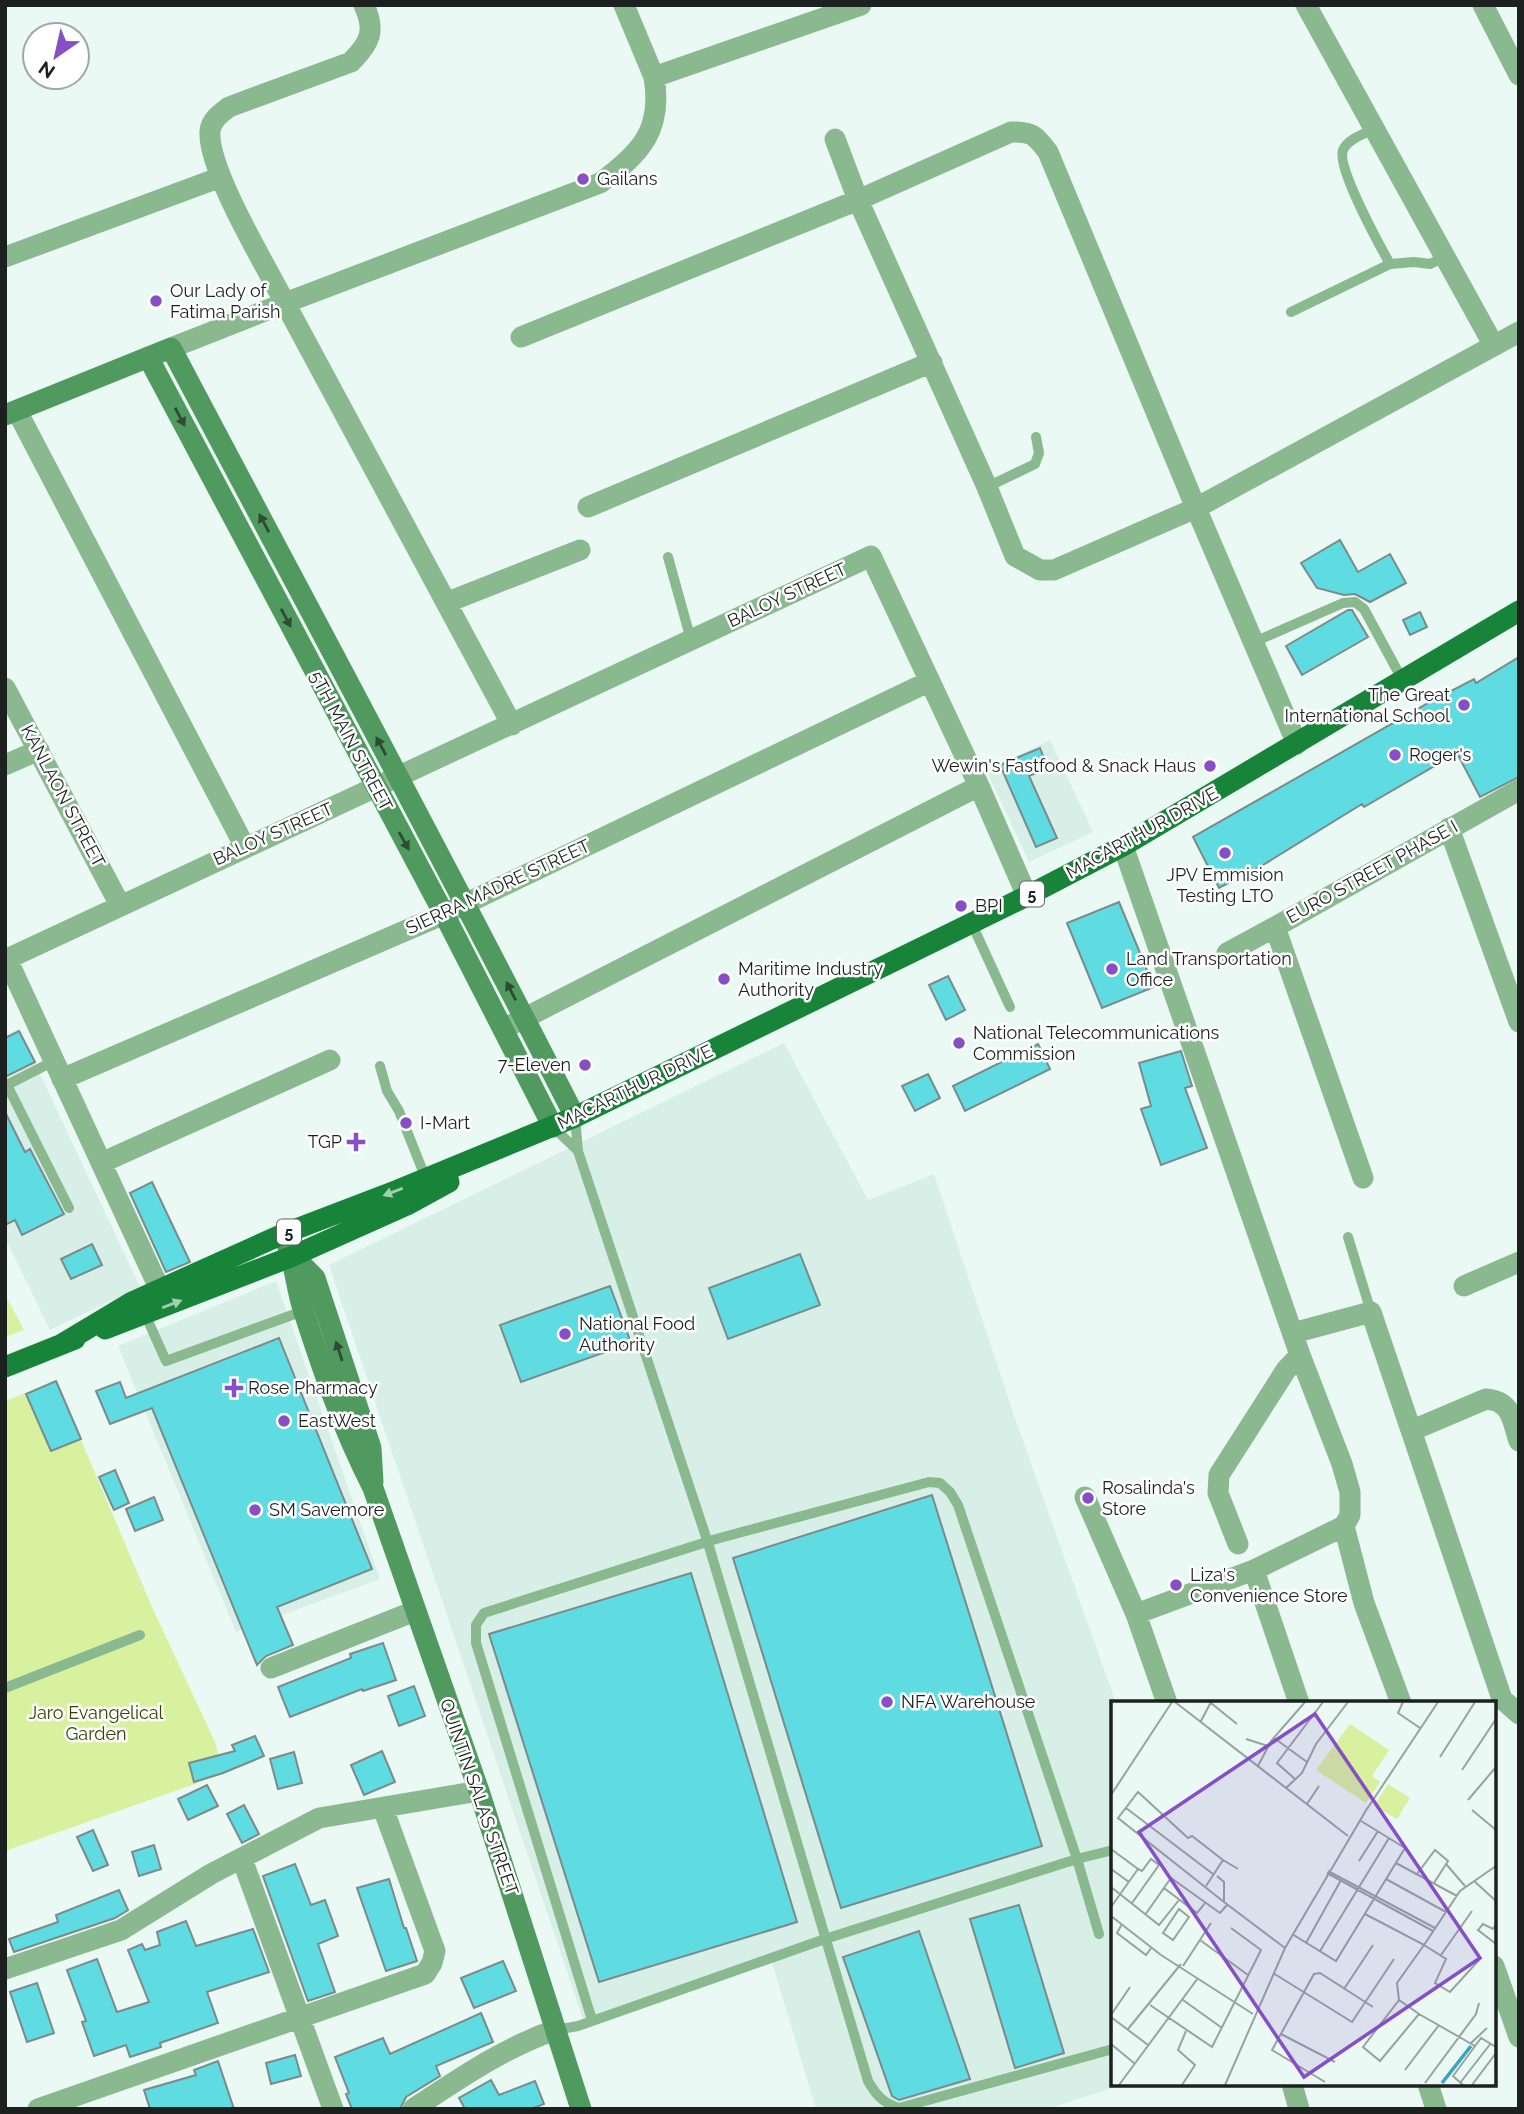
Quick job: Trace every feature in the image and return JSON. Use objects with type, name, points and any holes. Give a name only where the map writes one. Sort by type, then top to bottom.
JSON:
[{"type":"main road","name":"MACARTHUR DRIVE","points":[[62,1344],[132,1302],[284,1234],[575,1117],[1027,897],[1123,846],[1519,611]]},
{"type":"main road","name":"MACARTHUR DRIVE","points":[[5,1367],[293,1256],[407,1205],[525,1139]]},
{"type":"street","points":[[364,5],[372,24],[370,35],[360,53],[351,62],[229,107],[216,117],[210,129],[211,147],[221,177],[285,303],[512,724]]},
{"type":"street","points":[[245,847],[11,413],[285,303],[600,183],[624,165],[643,145],[651,130],[657,97],[654,77],[624,5]]},
{"type":"street","points":[[654,77],[860,5]]},
{"type":"street","points":[[1306,5],[1493,344]]},
{"type":"street","points":[[1483,5],[1519,75]]},
{"type":"street","points":[[521,337],[858,200],[1011,132],[1025,131],[1037,137],[1048,152],[1297,744]]},
{"type":"street","points":[[835,139],[858,200],[932,362],[1015,556],[1040,570],[1054,570],[1196,508],[1519,332]]},
{"type":"street","points":[[5,257],[221,177]]},
{"type":"street","name":"5TH MAIN STREET","points":[[172,348],[398,778],[467,903],[575,1117]]},
{"type":"street","name":"5TH MAIN STREET","points":[[148,357],[444,914],[553,1127]]},
{"type":"street","points":[[588,506],[932,362]]},
{"type":"street","points":[[448,602],[580,550]]},
{"type":"street","name":"BALOY STREET","points":[[160,1290],[7,959],[871,556],[928,682]]},
{"type":"street","points":[[928,682],[979,786],[1027,897]]},
{"type":"street","name":"SIERRA MADRE STREET","points":[[58,1070],[444,914],[928,682]]},
{"type":"street","name":"KANLAON STREET","points":[[5,688],[120,905]]},
{"type":"street","points":[[5,765],[39,750]]},
{"type":"street","points":[[503,1029],[979,786]]},
{"type":"street","name":"EURO STREET PHASE I","points":[[1363,1178],[1275,927],[1519,790]]},
{"type":"street","points":[[1449,828],[1519,1022]]},
{"type":"street","points":[[1123,846],[1350,1492],[1350,1515],[1344,1526],[1254,1570],[1136,1614]]},
{"type":"street","points":[[1227,953],[1275,927]]},
{"type":"street","points":[[101,1163],[330,1060]]},
{"type":"street","name":"QUINTIN SALAS STREET","points":[[284,1234],[293,1256],[296,1285],[303,1311],[353,1449],[373,1488],[479,1791],[581,2109]]},
{"type":"street","name":"QUINTIN SALAS STREET","points":[[293,1256],[314,1278],[371,1448],[373,1488]]},
{"type":"street","points":[[1464,1286],[1519,1262]]},
{"type":"street","points":[[1293,1333],[1371,1312],[1502,1699],[1519,1714]]},
{"type":"street","points":[[1238,1544],[1217,1493],[1219,1475],[1286,1370],[1300,1356]]},
{"type":"street","points":[[1413,1430],[1486,1399],[1497,1400],[1505,1404],[1510,1413],[1519,1441]]},
{"type":"street","points":[[1085,1497],[1136,1614],[1166,1701]]},
{"type":"street","points":[[1344,1526],[1364,1603],[1400,1701]]},
{"type":"street","points":[[1254,1570],[1299,1701]]},
{"type":"street","points":[[271,1668],[415,1611]]},
{"type":"street","points":[[5,1969],[121,1930],[211,1874],[299,1826],[319,1818],[479,1791]]},
{"type":"street","points":[[38,2109],[425,1974],[435,1951],[383,1808]]},
{"type":"street","points":[[242,1859],[333,2109]]},
{"type":"street","points":[[1496,1972],[1519,2037]]},
{"type":"street","points":[[413,2109],[524,2041],[555,2030]]},
{"type":"street","points":[[1293,2086],[1299,2109]]},
{"type":"street","points":[[1429,2086],[1436,2109]]},
{"type":"lane","points":[[1374,129],[1348,143],[1342,151],[1341,161],[1346,177],[1390,264]]},
{"type":"lane","points":[[1291,312],[1390,264],[1430,264],[1444,257]]},
{"type":"lane","points":[[987,487],[1035,464],[1039,453],[1036,437]]},
{"type":"lane","points":[[668,557],[691,640]]},
{"type":"lane","points":[[1254,642],[1343,603],[1355,602],[1364,609],[1403,681]]},
{"type":"lane","points":[[971,922],[1010,1007]]},
{"type":"lane","points":[[380,1066],[387,1091],[399,1111],[426,1179]]},
{"type":"lane","points":[[58,1070],[6,1085],[69,1208]]},
{"type":"lane","points":[[575,1117],[578,1151],[708,1543],[868,2081],[877,2096],[899,2108],[1111,2050]]},
{"type":"lane","points":[[553,1127],[578,1151]]},
{"type":"lane","points":[[1348,1237],[1371,1312]]},
{"type":"lane","points":[[145,1314],[166,1361],[303,1311]]},
{"type":"lane","points":[[592,2020],[476,1643],[476,1625],[484,1613],[708,1543],[929,1482],[940,1483],[958,1505],[1100,1934]]},
{"type":"lane","points":[[5,1688],[140,1635]]},
{"type":"lane","points":[[555,2030],[592,2020],[825,1939],[1111,1850]]},
{"type":"shaded area","points":[[1050,740],[1093,832],[1029,862],[986,770]]},
{"type":"shaded area","points":[[19,1029],[140,1287],[50,1330],[8,1244],[5,1245],[5,1035]]},
{"type":"shaded area","name":"National Food Authority","points":[[784,1043],[868,1200],[934,1174],[1016,1421],[1115,1701],[1111,1701],[1111,2086],[1118,2086],[1048,2109],[816,2109],[771,1959],[584,2022],[329,1265]]},
{"type":"shaded area","points":[[276,1281],[380,1579],[236,1632],[118,1346]]},
{"type":"green space","points":[[5,1294],[24,1330],[5,1337]]},
{"type":"green space","name":"Jaro Evangelical Garden","points":[[56,1381],[152,1607],[215,1742],[223,1774],[5,1851],[5,1401]]},
{"type":"building","points":[[1340,540],[1358,572],[1390,554],[1406,583],[1370,602],[1355,594],[1344,595],[1317,588],[1301,563]]},
{"type":"building","points":[[1352,610],[1368,637],[1302,675],[1286,646]]},
{"type":"building","points":[[1420,612],[1427,627],[1410,635],[1403,620]]},
{"type":"building","points":[[1519,657],[1519,777],[1480,797],[1457,753],[1364,807],[1362,804],[1263,865],[1219,888],[1193,837],[1430,702],[1474,679],[1476,683]]},
{"type":"building","points":[[1040,748],[1048,768],[1029,776],[1057,838],[1036,847],[1000,765]]},
{"type":"building","points":[[1119,902],[1154,987],[1102,1008],[1067,923]]},
{"type":"building","points":[[948,976],[965,1010],[946,1020],[929,985]]},
{"type":"building","points":[[19,1031],[35,1062],[5,1077],[5,1038]]},
{"type":"building","points":[[1038,1044],[1050,1069],[965,1111],[953,1086]]},
{"type":"building","points":[[1181,1051],[1192,1086],[1185,1088],[1207,1148],[1161,1165],[1141,1109],[1151,1106],[1139,1063]]},
{"type":"building","points":[[928,1074],[940,1098],[915,1111],[902,1086]]},
{"type":"building","points":[[5,1112],[25,1152],[30,1149],[64,1214],[22,1235],[15,1220],[5,1225]]},
{"type":"building","points":[[152,1182],[190,1262],[166,1272],[130,1193]]},
{"type":"building","points":[[92,1244],[102,1265],[71,1279],[61,1259]]},
{"type":"building","points":[[800,1254],[820,1305],[728,1339],[709,1288]]},
{"type":"building","name":"National Food Authority","points":[[610,1286],[631,1343],[521,1382],[500,1325]]},
{"type":"building","points":[[279,1338],[372,1569],[277,1607],[293,1645],[266,1656],[257,1665],[152,1408],[110,1424],[96,1391],[120,1382],[126,1398]]},
{"type":"building","points":[[56,1381],[81,1439],[51,1451],[26,1394]]},
{"type":"building","points":[[115,1470],[129,1503],[114,1510],[99,1477]]},
{"type":"building","name":"NFA Warehouse","points":[[932,1495],[1042,1846],[841,1908],[733,1558]]},
{"type":"building","points":[[154,1497],[163,1520],[135,1531],[126,1509]]},
{"type":"building","points":[[691,1573],[797,1922],[599,1982],[489,1634]]},
{"type":"building","points":[[383,1643],[396,1680],[363,1691],[362,1689],[290,1717],[278,1687],[351,1658],[350,1654]]},
{"type":"building","points":[[414,1686],[425,1716],[399,1726],[388,1696]]},
{"type":"building","points":[[255,1736],[264,1756],[194,1782],[189,1763],[235,1751],[232,1745]]},
{"type":"building","points":[[382,1751],[395,1782],[364,1795],[351,1765]]},
{"type":"building","points":[[294,1752],[302,1783],[278,1789],[270,1759]]},
{"type":"building","points":[[207,1785],[218,1806],[188,1820],[178,1799]]},
{"type":"building","points":[[244,1805],[259,1834],[242,1843],[227,1814]]},
{"type":"building","points":[[93,1830],[108,1865],[93,1871],[77,1837]]},
{"type":"building","points":[[154,1845],[161,1869],[139,1876],[132,1852]]},
{"type":"building","points":[[295,1864],[311,1905],[325,1900],[338,1936],[318,1944],[335,1992],[308,2001],[263,1876]]},
{"type":"building","points":[[389,1879],[417,1961],[386,1971],[357,1888]]},
{"type":"building","points":[[119,1890],[128,1910],[115,1918],[14,1952],[9,1939],[58,1922],[56,1915]]},
{"type":"building","points":[[1019,1905],[1064,2053],[1015,2068],[970,1919]]},
{"type":"building","points":[[186,1921],[196,1946],[253,1929],[269,1972],[207,1992],[218,2023],[160,2043],[161,2047],[130,2057],[126,2045],[94,2056],[82,2022],[86,2021],[67,1970],[97,1959],[117,2012],[149,2002],[128,1950],[142,1944],[145,1950],[160,1945],[157,1932]]},
{"type":"building","points":[[919,1931],[970,2079],[899,2100],[892,2096],[843,1957]]},
{"type":"building","points":[[503,1961],[516,1991],[474,2008],[461,1978]]},
{"type":"building","points":[[37,1983],[54,2033],[27,2042],[10,1992]]},
{"type":"building","points":[[481,2013],[493,2042],[436,2066],[440,2076],[406,2097],[400,2109],[352,2109],[346,2094],[349,2093],[335,2057],[383,2038],[390,2054]]},
{"type":"building","points":[[295,2055],[301,2076],[271,2084],[266,2063]]},
{"type":"building","points":[[218,2061],[234,2109],[150,2109],[144,2090],[196,2075],[194,2070]]},
{"type":"building","points":[[491,2080],[499,2095],[535,2081],[544,2104],[531,2109],[465,2109],[459,2098]]},
{"type":"place","name":"Gailans","points":[[583,179]]},
{"type":"place","name":"Our Lady of Fatima Parish","points":[[156,301]]},
{"type":"place","name":"The Great International School","points":[[1464,705]]},
{"type":"place","name":"Roger's","points":[[1395,755]]},
{"type":"place","name":"Wewin's Fastfood & Snack Haus","points":[[1210,766]]},
{"type":"place","name":"JPV Emmision Testing LTO","points":[[1225,853]]},
{"type":"place","name":"BPI","points":[[961,906]]},
{"type":"place","name":"Land Transportation Office","points":[[1112,969]]},
{"type":"place","name":"Maritime Industry Authority","points":[[724,979]]},
{"type":"place","name":"National Telecommunications Commission","points":[[959,1043]]},
{"type":"place","name":"7-Eleven","points":[[585,1065]]},
{"type":"place","name":"I-Mart","points":[[406,1123]]},
{"type":"place","name":"TGP","points":[[356,1142]]},
{"type":"place","name":"National Food Authority","points":[[565,1334]]},
{"type":"place","name":"Rose Pharmacy","points":[[234,1388]]},
{"type":"place","name":"EastWest","points":[[284,1421]]},
{"type":"place","name":"Rosalinda's Store","points":[[1088,1498]]},
{"type":"place","name":"SM Savemore","points":[[255,1510]]},
{"type":"place","name":"Liza's Convenience Store","points":[[1176,1585]]},
{"type":"place","name":"NFA Warehouse","points":[[887,1702]]}]
